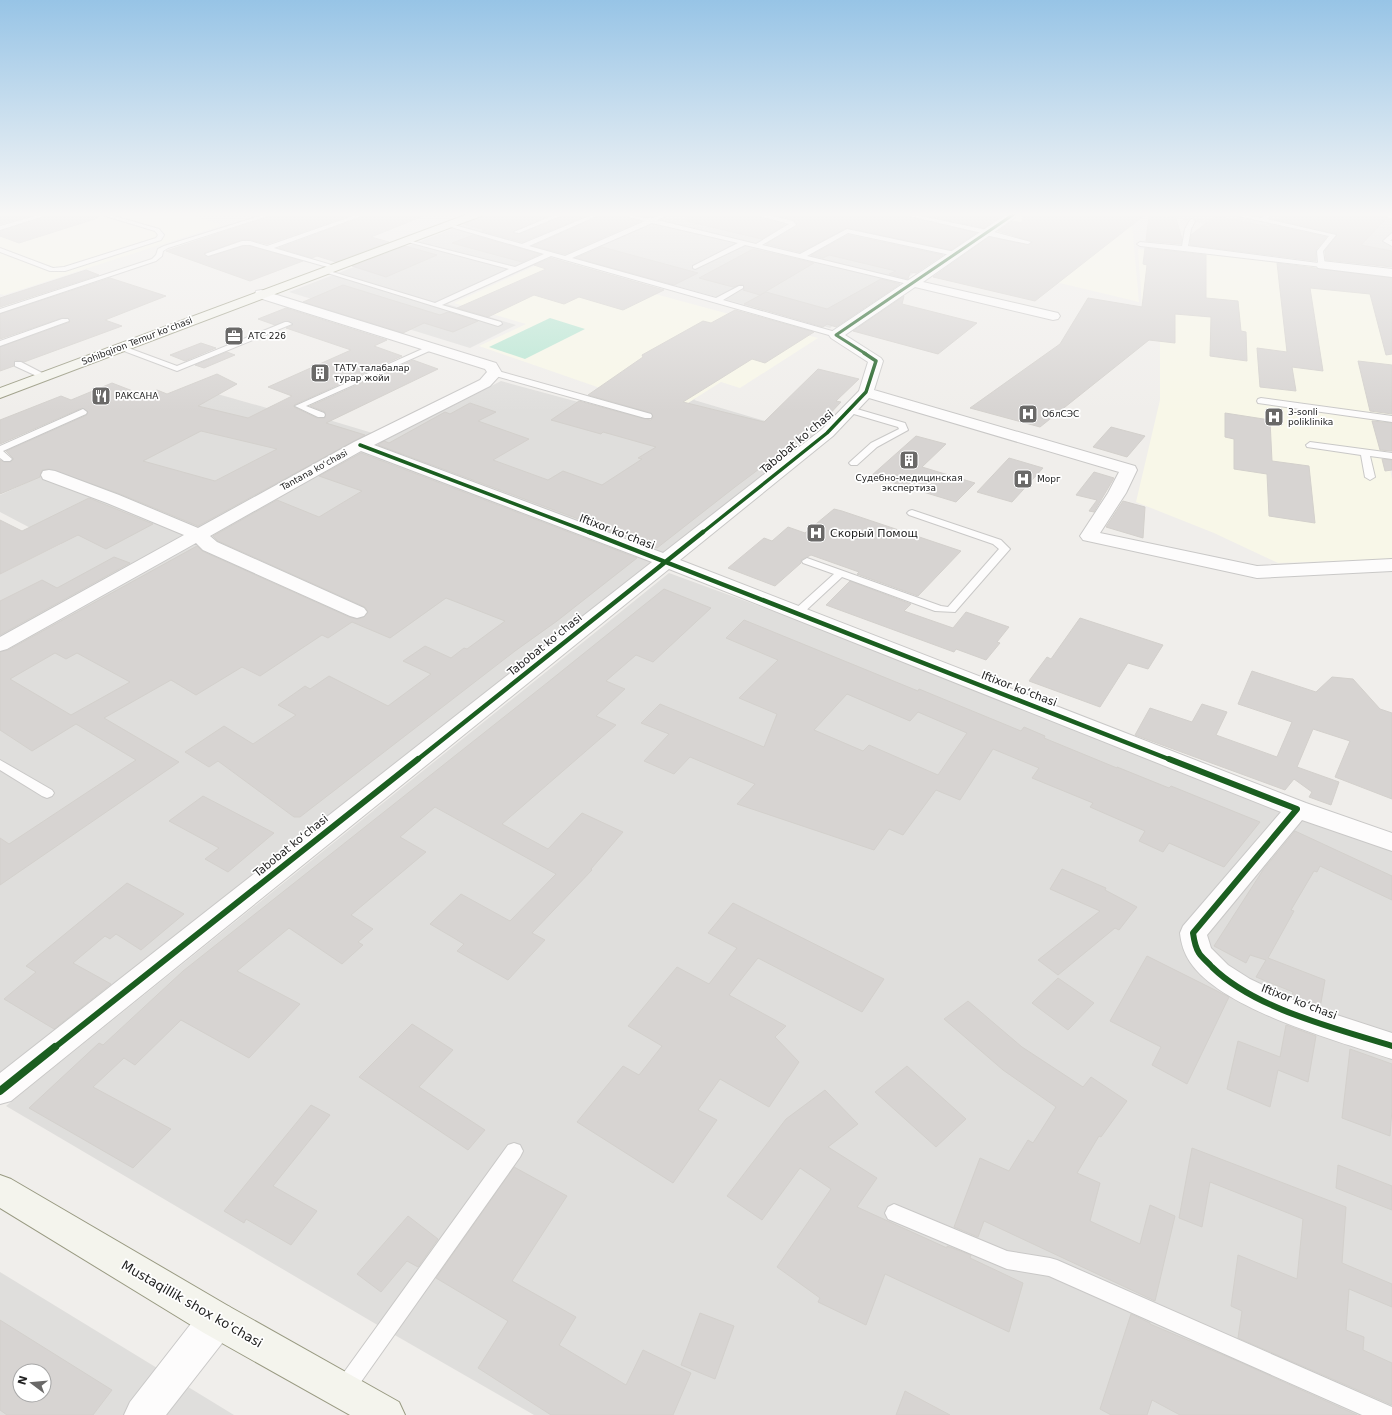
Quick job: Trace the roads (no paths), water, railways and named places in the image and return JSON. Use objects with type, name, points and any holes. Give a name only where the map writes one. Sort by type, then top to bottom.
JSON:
[{"type":"main road","name":"Sohibqiron Temur koʻchasi","points":[[0,393],[299,280]]},
{"type":"main road","name":"Mustaqillik shox ko'chasi","points":[[0,1190],[217,1320],[386,1415]]},
{"type":"street","points":[[836,335],[916,280]]},
{"type":"street","points":[[912,283],[1053,316]]},
{"type":"street","points":[[261,294],[491,366],[495,373]]},
{"type":"street","name":"Tabobat koʻchasi","points":[[0,1091],[827,433],[866,392],[876,361],[836,335]]},
{"type":"street","name":"Tantana koʻchasi","points":[[0,645],[197,534],[360,445],[485,383],[495,373]]},
{"type":"street","points":[[866,392],[1129,470],[1117,493],[1089,536],[1257,572],[1392,565]]},
{"type":"street","name":"Iftixor koʻchasi","points":[[360,445],[666,561],[1297,809],[1193,933],[1195,943],[1200,955],[1218,972],[1258,998],[1305,1017],[1392,1046]]},
{"type":"street","points":[[49,475],[113,499],[197,534],[210,546],[357,612]]},
{"type":"street","points":[[1297,809],[1392,842]]},
{"type":"street","points":[[144,1415],[217,1320]]},
{"type":"lane","points":[[0,312],[95,280]]},
{"type":"lane","points":[[361,280],[436,306],[498,324]]},
{"type":"lane","points":[[436,306],[492,280]]},
{"type":"lane","points":[[645,280],[836,335]]},
{"type":"lane","points":[[899,280],[912,283]]},
{"type":"lane","points":[[717,300],[741,287]]},
{"type":"lane","points":[[0,344],[65,320]]},
{"type":"lane","points":[[120,348],[177,369],[288,324]]},
{"type":"lane","points":[[320,415],[299,406],[432,348]]},
{"type":"lane","points":[[18,364],[44,376]]},
{"type":"lane","points":[[495,373],[648,416]]},
{"type":"lane","points":[[1261,401],[1392,419]]},
{"type":"lane","points":[[850,410],[902,425],[904,430],[874,446],[854,464]]},
{"type":"lane","points":[[0,449],[83,412]]},
{"type":"lane","points":[[1310,445],[1392,456]]},
{"type":"lane","points":[[1365,452],[1370,477]]},
{"type":"lane","points":[[807,561],[939,609],[951,610],[1005,549],[997,542],[912,513]]},
{"type":"lane","points":[[797,613],[841,573]]},
{"type":"lane","points":[[0,764],[47,793]]},
{"type":"lane","points":[[343,1391],[514,1151]]},
{"type":"lane","points":[[894,1213],[1007,1260],[1050,1267],[1386,1415]]},
{"type":"place","name":"АТС 226","points":[[234,336]]},
{"type":"place","name":"ТАТУ талабалар турар жойи","points":[[320,373]]},
{"type":"place","name":"РАКСАНА","points":[[101,396]]},
{"type":"place","name":"ОблСЭС","points":[[1028,414]]},
{"type":"place","name":"3-sonli poliklinika","points":[[1274,417]]},
{"type":"place","name":"Судебно-медицинская экспертиза","points":[[909,460]]},
{"type":"place","name":"Морг","points":[[1023,479]]},
{"type":"place","name":"Скорый Помощ","points":[[816,533]]}]
